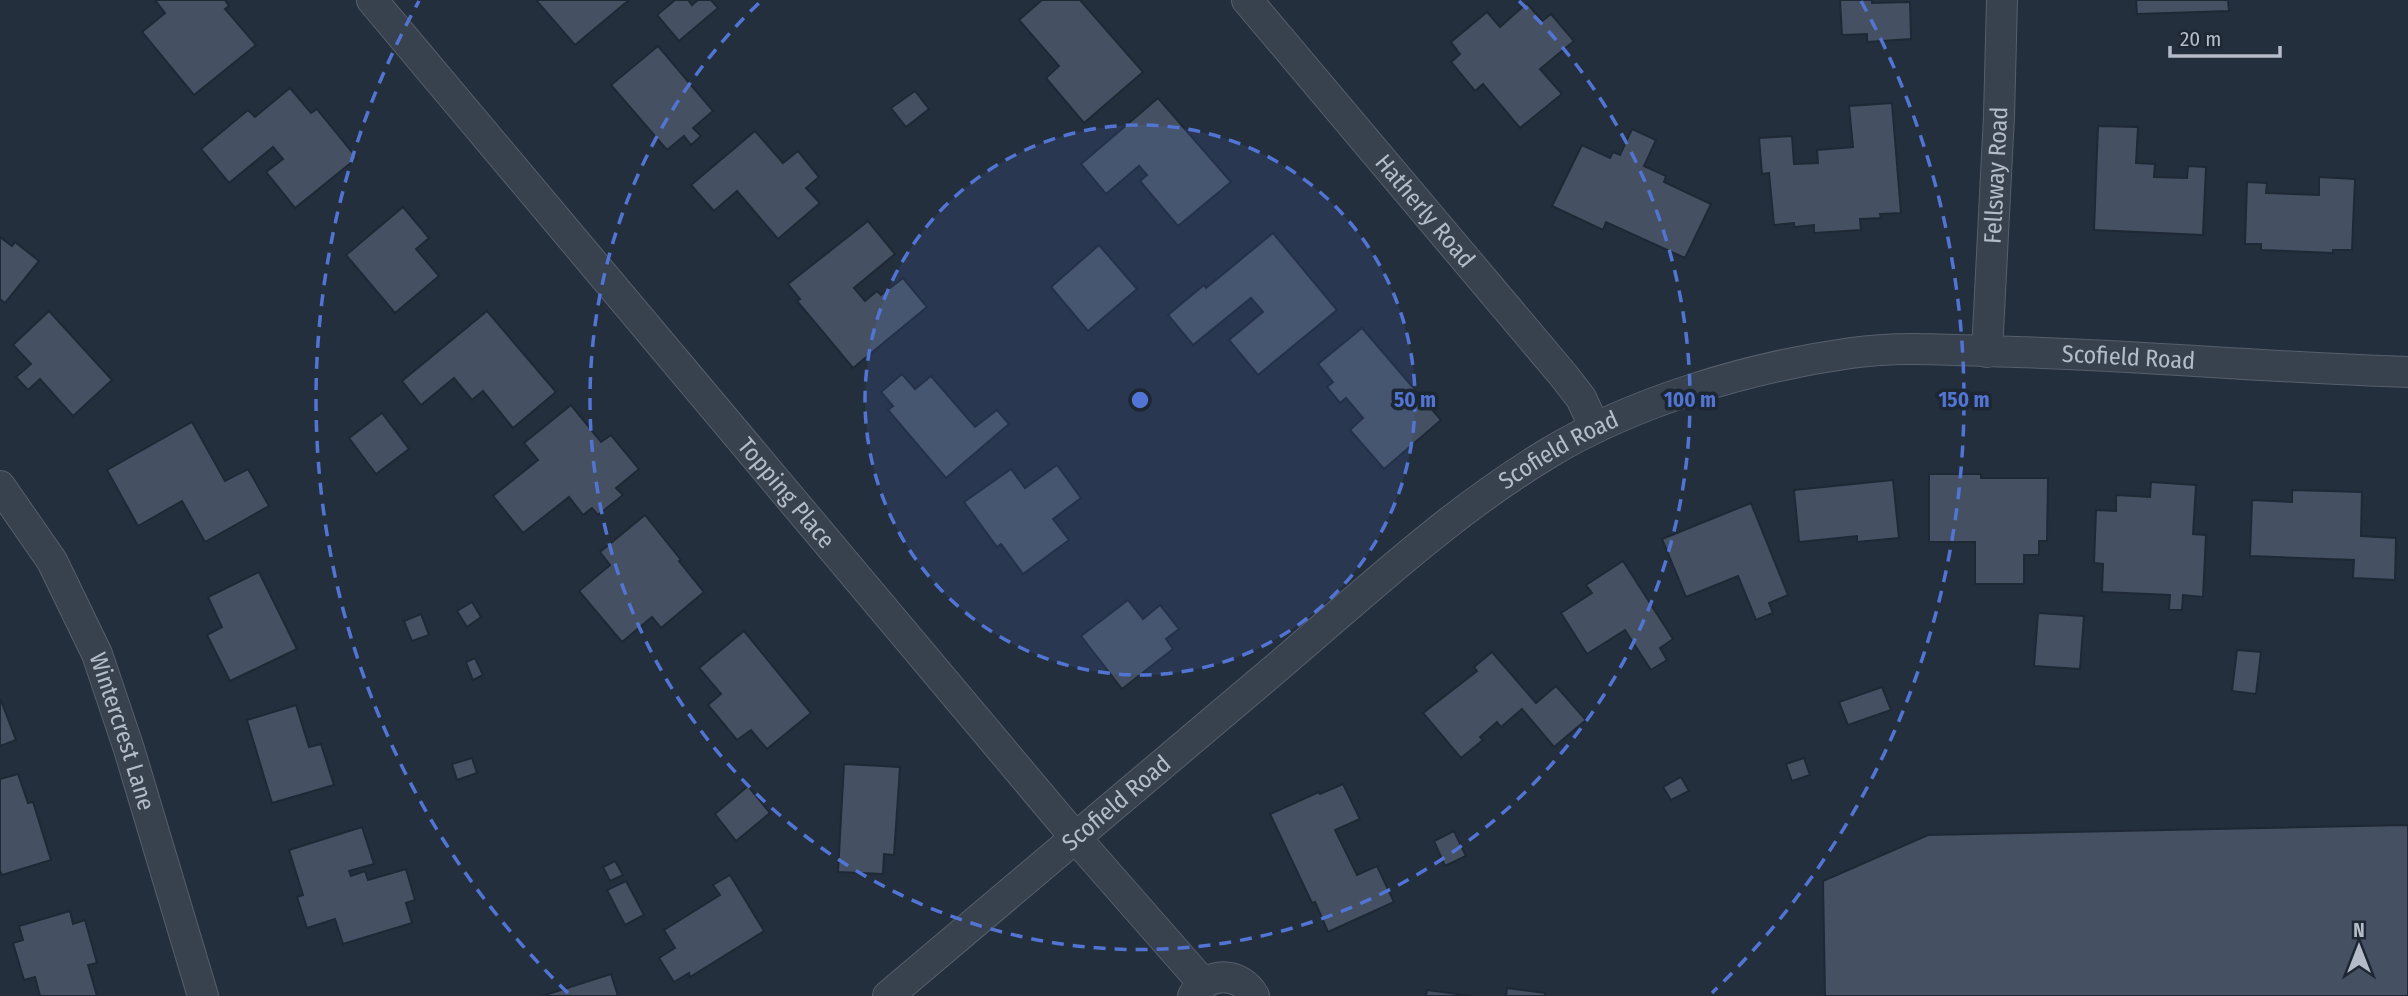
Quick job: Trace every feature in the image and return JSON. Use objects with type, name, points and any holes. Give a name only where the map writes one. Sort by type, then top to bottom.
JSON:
[{"type":"street","name":"Topping Place","points":[[372,0],[1075,837],[1198,990],[1218,977],[1234,978],[1247,986],[1254,996]]},
{"type":"street","name":"Hatherly Road","points":[[1247,0],[1564,376],[1581,398],[1595,428]]},
{"type":"street","name":"Fellsway Road","points":[[1987,352],[2002,0]]},
{"type":"street","name":"Scofield Road","points":[[888,996],[1466,509],[1549,453],[1595,428],[1755,371],[1812,359],[1885,349],[2075,354],[2408,372]]},
{"type":"street","name":"Wintercrest Lane","points":[[0,486],[52,561],[97,654],[121,724],[203,996]]},
{"type":"building","points":[[155,0],[225,0],[229,6],[225,9],[256,45],[194,95],[142,32],[165,13]]},
{"type":"building","points":[[536,0],[629,0],[575,45]]},
{"type":"building","points":[[675,0],[688,0],[692,5],[698,0],[711,0],[718,8],[679,41],[657,15]]},
{"type":"building","points":[[1042,0],[1080,0],[1143,72],[1084,123],[1046,78],[1059,66],[1019,20]]},
{"type":"building","points":[[1840,0],[1910,2],[1911,39],[1867,42],[1867,34],[1842,35]]},
{"type":"building","points":[[2136,0],[2228,0],[2229,11],[2137,14]]},
{"type":"building","points":[[1527,3],[1542,21],[1551,14],[1574,41],[1540,69],[1562,94],[1520,128],[1483,84],[1475,91],[1451,62],[1460,54],[1451,42],[1487,12],[1500,27]]},
{"type":"building","points":[[658,46],[713,111],[693,128],[701,136],[691,145],[684,136],[667,150],[611,85]]},
{"type":"building","points":[[290,88],[311,113],[317,109],[357,158],[295,208],[266,172],[283,159],[273,147],[229,183],[201,149],[248,110],[255,117]]},
{"type":"building","points":[[915,91],[929,109],[906,127],[891,108]]},
{"type":"building","points":[[1158,98],[1231,182],[1178,226],[1140,181],[1147,175],[1139,166],[1106,194],[1081,164]]},
{"type":"building","points":[[1892,103],[1901,213],[1860,219],[1861,230],[1814,233],[1814,225],[1774,225],[1769,173],[1762,174],[1759,138],[1792,136],[1794,164],[1818,163],[1817,150],[1853,147],[1849,106]]},
{"type":"building","points":[[2098,126],[2138,127],[2136,163],[2155,164],[2154,177],[2187,178],[2188,166],[2206,167],[2203,235],[2094,230]]},
{"type":"building","points":[[1632,129],[1656,140],[1644,166],[1666,176],[1664,182],[1711,204],[1685,258],[1606,222],[1603,230],[1552,206],[1582,145],[1610,158],[1613,152],[1620,155]]},
{"type":"building","points":[[755,131],[783,163],[798,151],[819,177],[806,188],[820,203],[778,239],[737,191],[714,211],[691,185]]},
{"type":"building","points":[[2319,177],[2355,179],[2352,250],[2333,250],[2333,253],[2261,250],[2261,244],[2245,244],[2247,182],[2267,183],[2266,193],[2319,195]]},
{"type":"building","points":[[403,207],[429,238],[416,249],[439,276],[395,313],[346,255]]},
{"type":"building","points":[[868,221],[895,254],[854,288],[865,301],[877,291],[881,295],[903,278],[927,307],[853,368],[797,301],[800,299],[788,284]]},
{"type":"building","points":[[1273,233],[1337,310],[1258,375],[1229,340],[1263,312],[1251,298],[1193,345],[1168,315],[1204,285],[1206,288]]},
{"type":"building","points":[[0,237],[12,246],[15,242],[39,261],[5,303],[0,299]]},
{"type":"building","points":[[1099,245],[1137,289],[1088,331],[1051,287]]},
{"type":"building","points":[[49,311],[112,380],[73,416],[40,379],[28,390],[16,377],[31,364],[13,345]]},
{"type":"building","points":[[487,311],[556,392],[513,428],[483,391],[472,400],[454,378],[421,405],[402,381]]},
{"type":"building","points":[[1362,328],[1441,420],[1384,469],[1350,430],[1363,418],[1346,398],[1340,403],[1327,387],[1333,382],[1318,364]]},
{"type":"building","points":[[902,374],[915,389],[931,376],[975,427],[997,410],[1009,424],[946,478],[888,410],[893,406],[881,392]]},
{"type":"building","points":[[571,405],[601,442],[611,435],[639,469],[616,488],[623,495],[598,515],[592,508],[583,515],[569,497],[523,533],[493,496],[538,460],[524,443]]},
{"type":"building","points":[[382,413],[409,449],[376,474],[349,438]]},
{"type":"building","points":[[192,422],[225,481],[248,469],[269,506],[205,542],[182,501],[138,526],[107,470]]},
{"type":"building","points":[[1057,465],[1081,498],[1053,519],[1069,540],[1023,574],[1001,544],[997,547],[964,502],[1011,469],[1025,488]]},
{"type":"building","points":[[1929,474],[1981,474],[1981,478],[2048,478],[2047,541],[2039,541],[2039,555],[2024,555],[2024,584],[1975,584],[1975,542],[1929,542]]},
{"type":"building","points":[[1893,480],[1899,538],[1857,542],[1857,536],[1799,542],[1794,490]]},
{"type":"building","points":[[2151,482],[2196,485],[2193,534],[2206,535],[2203,597],[2183,595],[2182,610],[2169,610],[2170,595],[2102,592],[2103,564],[2094,563],[2096,510],[2116,511],[2116,495],[2150,497]]},
{"type":"building","points":[[2292,490],[2362,492],[2361,536],[2396,538],[2395,580],[2353,578],[2354,560],[2250,556],[2252,500],[2292,502]]},
{"type":"building","points":[[1751,503],[1788,595],[1769,603],[1773,613],[1756,620],[1738,576],[1686,597],[1662,539]]},
{"type":"building","points":[[645,515],[704,592],[661,628],[652,617],[622,642],[579,591],[610,565],[600,552]]},
{"type":"building","points":[[1623,561],[1673,639],[1660,648],[1667,660],[1651,670],[1625,630],[1587,654],[1561,613],[1592,593],[1586,585]]},
{"type":"building","points":[[259,572],[297,649],[230,681],[207,635],[222,627],[208,597]]},
{"type":"building","points":[[1128,600],[1143,619],[1160,605],[1179,629],[1166,639],[1173,649],[1122,689],[1081,636]]},
{"type":"building","points":[[472,602],[481,617],[467,627],[457,611]]},
{"type":"building","points":[[2038,613],[2084,616],[2080,669],[2034,666]]},
{"type":"building","points":[[421,614],[429,635],[412,641],[404,621]]},
{"type":"building","points":[[744,631],[811,713],[767,749],[751,730],[737,740],[708,705],[721,694],[699,668]]},
{"type":"building","points":[[2237,650],[2261,652],[2256,694],[2232,691]]},
{"type":"building","points":[[1492,652],[1536,703],[1556,686],[1586,720],[1554,747],[1522,709],[1501,727],[1497,722],[1480,737],[1483,740],[1461,758],[1423,713],[1477,671],[1474,667]]},
{"type":"building","points":[[475,658],[483,675],[473,680],[466,662]]},
{"type":"building","points":[[1882,687],[1891,710],[1848,725],[1839,702]]},
{"type":"building","points":[[0,698],[16,740],[0,746]]},
{"type":"building","points":[[296,705],[309,747],[321,744],[334,785],[272,803],[247,720]]},
{"type":"building","points":[[472,758],[477,773],[457,780],[452,764]]},
{"type":"building","points":[[1804,758],[1810,775],[1792,781],[1786,764]]},
{"type":"building","points":[[844,764],[900,767],[894,855],[884,854],[883,874],[838,872]]},
{"type":"building","points":[[18,774],[28,803],[33,802],[51,860],[2,875],[0,779]]},
{"type":"building","points":[[1681,777],[1689,791],[1671,800],[1663,787]]},
{"type":"building","points":[[1343,784],[1360,819],[1335,830],[1357,875],[1377,866],[1394,902],[1328,932],[1270,814]]},
{"type":"building","points":[[748,786],[770,813],[736,841],[715,814]]},
{"type":"building","points":[[2408,825],[2408,996],[1825,996],[1823,881],[1928,835]]},
{"type":"building","points":[[362,827],[374,864],[349,871],[351,876],[365,871],[368,880],[406,869],[415,900],[406,903],[412,923],[343,944],[335,919],[307,928],[297,897],[303,895],[289,850]]},
{"type":"building","points":[[1454,831],[1466,856],[1445,866],[1434,841]]},
{"type":"building","points":[[615,861],[623,875],[610,881],[603,867]]},
{"type":"building","points":[[730,875],[764,931],[690,977],[689,973],[674,982],[659,958],[675,948],[664,930],[720,895],[713,885]]},
{"type":"building","points":[[626,881],[644,915],[625,925],[607,890]]},
{"type":"building","points":[[70,911],[73,924],[85,920],[97,963],[88,965],[97,996],[40,996],[35,977],[24,980],[13,943],[23,940],[19,926]]},
{"type":"building","points":[[611,974],[618,996],[542,996]]},
{"type":"building","points":[[1507,988],[1545,993],[1545,996],[1506,996]]},
{"type":"building","points":[[1427,990],[1472,996],[1426,996]]}]
